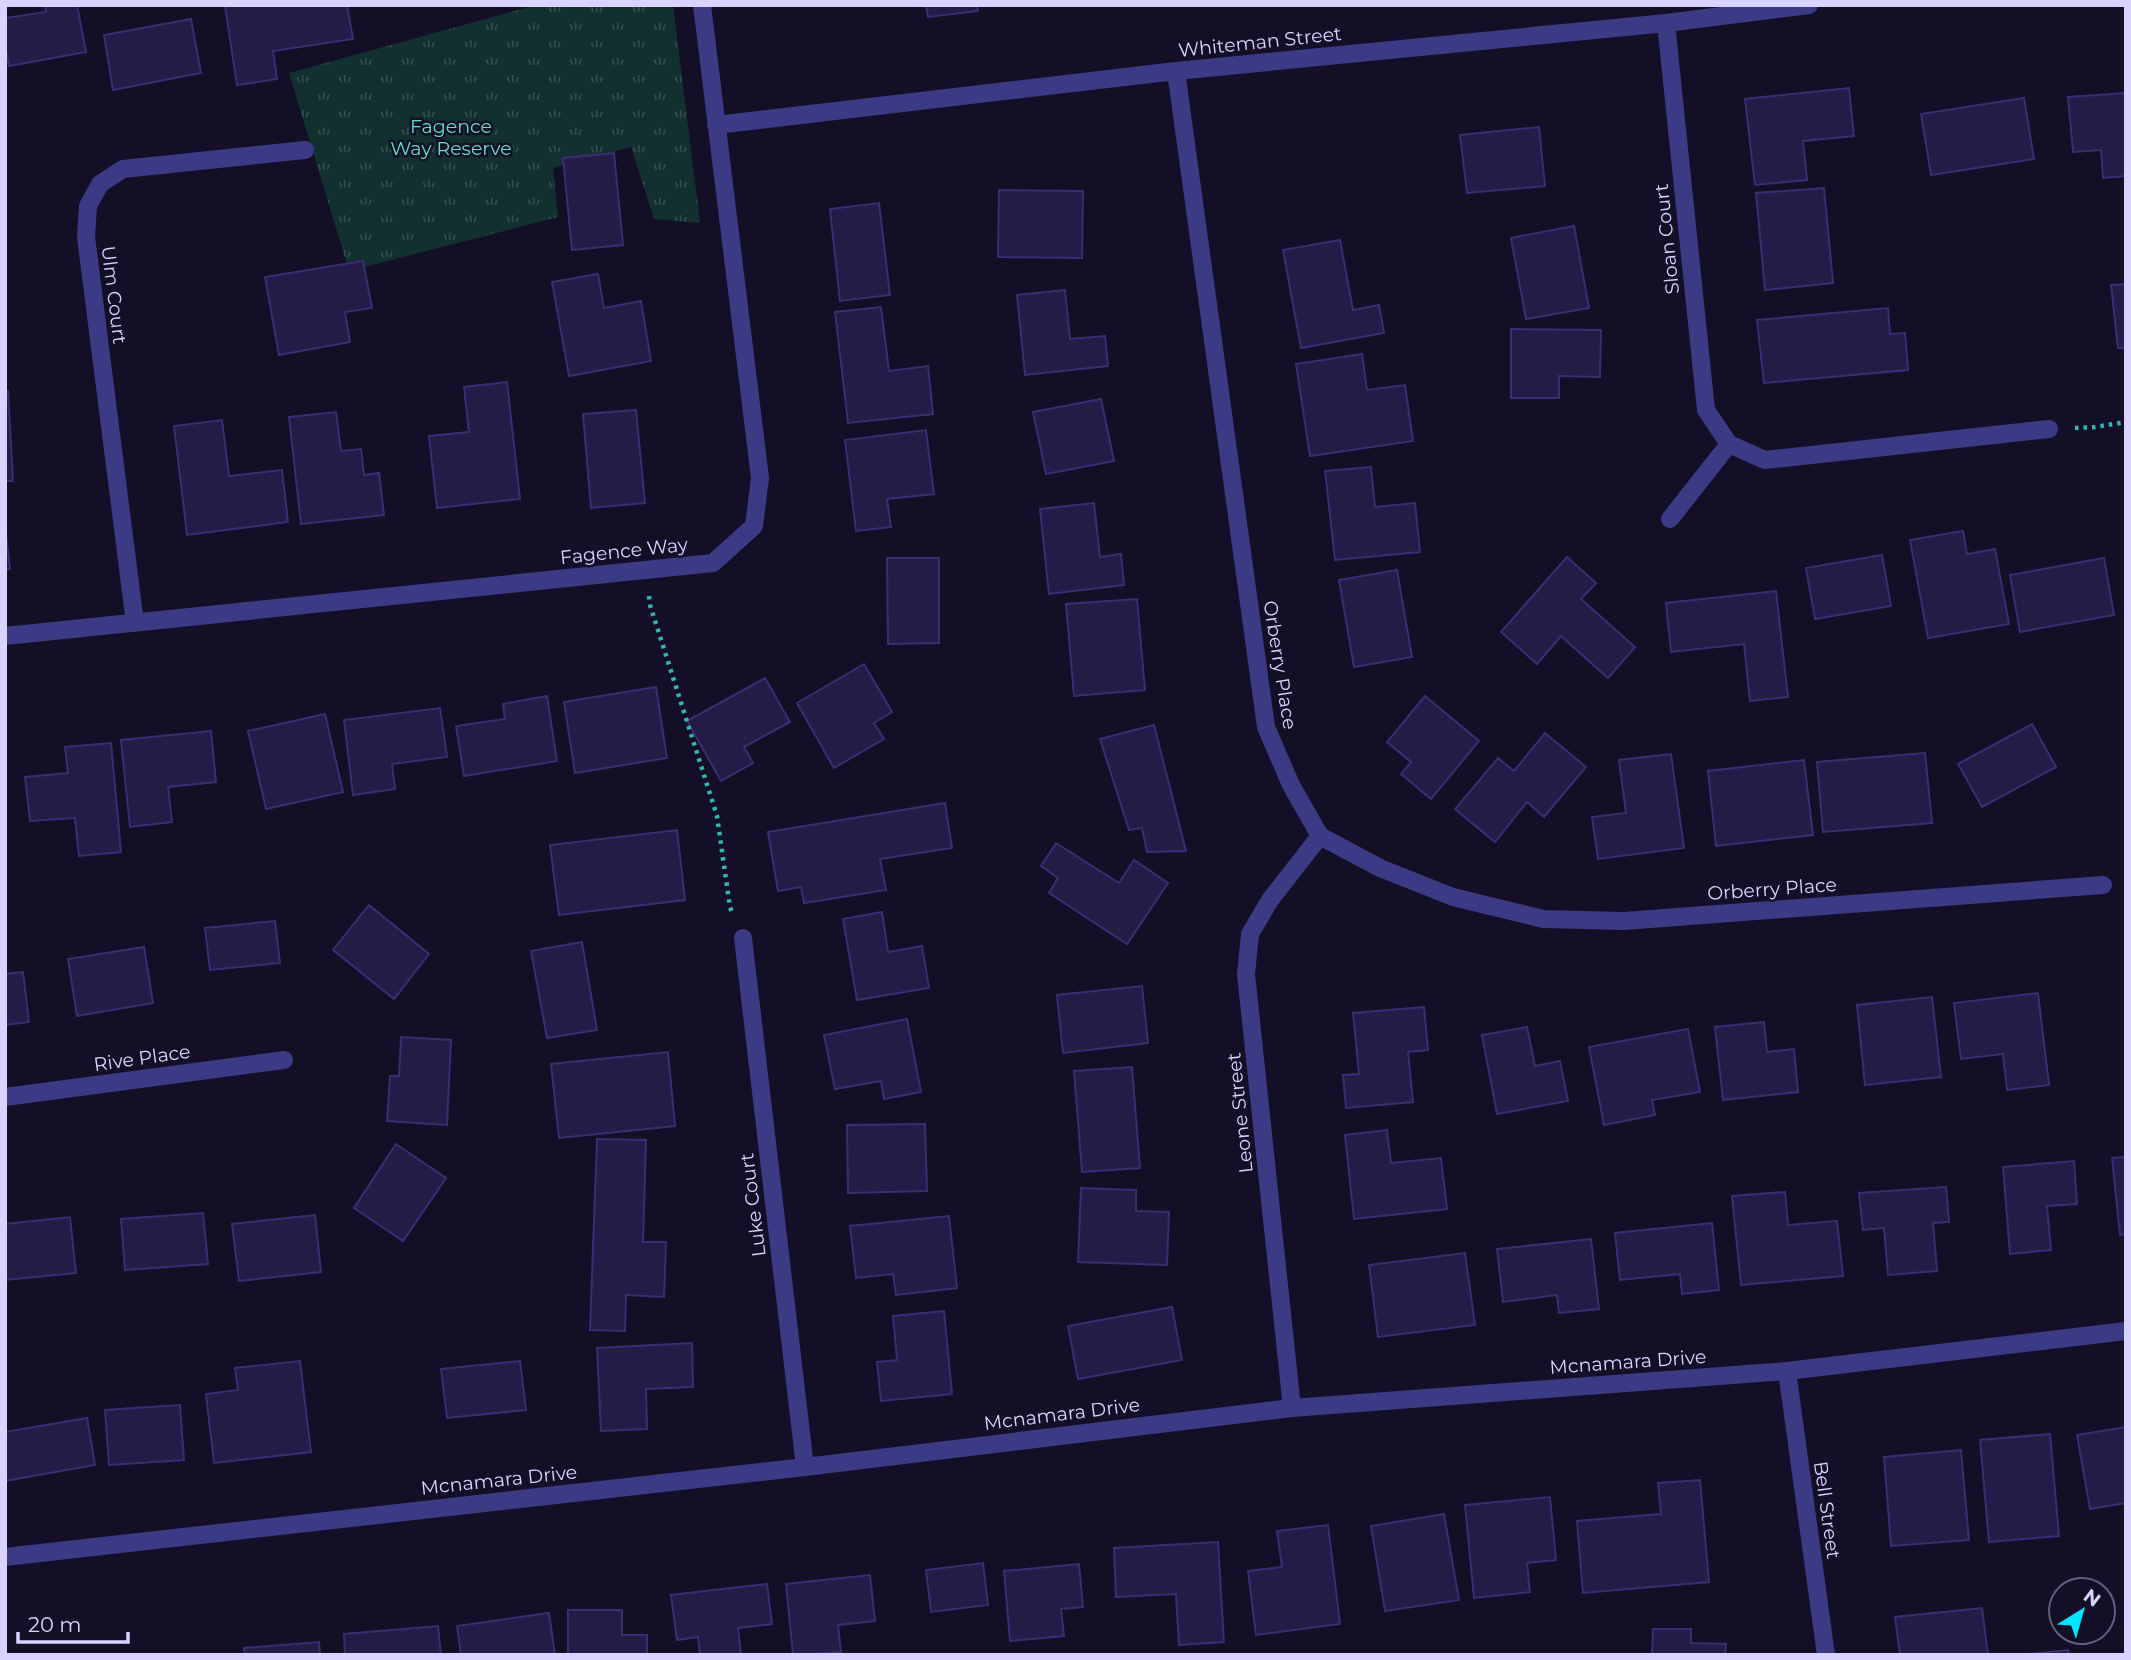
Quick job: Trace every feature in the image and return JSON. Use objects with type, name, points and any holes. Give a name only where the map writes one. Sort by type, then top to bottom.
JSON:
[{"type":"street","name":"Fagence Way","points":[[5,636],[713,563],[754,526],[760,478],[702,5]]},
{"type":"street","name":"Whiteman Street","points":[[716,125],[1175,71],[1666,23],[1809,5]]},
{"type":"street","name":"Sloan Court","points":[[1666,23],[1706,411],[1729,444]]},
{"type":"street","name":"Orberry Place","points":[[1175,71],[1265,727],[1291,785],[1320,836],[1380,868],[1453,897],[1543,919],[1624,921],[2103,885]]},
{"type":"street","name":"Ulm Court","points":[[135,623],[86,237],[88,206],[100,184],[123,169],[305,150]]},
{"type":"street","points":[[1670,519],[1729,444],[1765,460],[2049,429]]},
{"type":"street","name":"Leone Street","points":[[1292,1408],[1246,974],[1250,934],[1270,900],[1320,836]]},
{"type":"street","name":"Luke Court","points":[[743,938],[805,1466]]},
{"type":"street","name":"Rive Place","points":[[5,1097],[284,1060]]},
{"type":"street","name":"Mcnamara Drive","points":[[5,1557],[1292,1408],[1787,1371],[2126,1331]]},
{"type":"street","name":"Bell Street","points":[[1787,1371],[1826,1655]]},
{"type":"path","points":[[2049,429],[2095,427],[2126,422]]},
{"type":"path","points":[[647,570],[650,605],[717,816],[730,906],[743,938]]},
{"type":"green space","name":"Fagence Way Reserve","points":[[536,5],[673,5],[700,223],[654,219],[631,147],[553,168],[558,217],[349,271],[289,73]]},
{"type":"building","points":[[45,5],[77,5],[86,52],[9,66],[5,45],[5,18],[46,12]]},
{"type":"building","points":[[347,5],[353,39],[273,51],[277,79],[237,85],[225,6]]},
{"type":"building","points":[[926,5],[977,5],[978,11],[928,17]]},
{"type":"building","points":[[191,19],[201,73],[113,90],[104,35]]},
{"type":"building","points":[[1849,88],[1854,136],[1803,141],[1807,180],[1755,185],[1745,99]]},
{"type":"building","points":[[2126,93],[2126,176],[2103,178],[2101,150],[2073,152],[2068,97]]},
{"type":"building","points":[[2024,98],[2034,159],[1931,175],[1921,114]]},
{"type":"building","points":[[1539,127],[1545,186],[1467,193],[1460,135]]},
{"type":"building","points":[[614,153],[623,245],[572,250],[563,158]]},
{"type":"building","points":[[1824,188],[1833,283],[1765,290],[1756,193]]},
{"type":"building","points":[[999,190],[1083,191],[1082,258],[998,257]]},
{"type":"building","points":[[879,203],[890,295],[840,301],[830,209]]},
{"type":"building","points":[[1574,226],[1589,308],[1526,319],[1511,238]]},
{"type":"building","points":[[1340,240],[1353,310],[1379,305],[1384,333],[1301,348],[1283,250]]},
{"type":"building","points":[[363,261],[372,308],[345,312],[350,342],[279,355],[265,277]]},
{"type":"building","points":[[598,274],[604,308],[641,301],[651,361],[569,376],[552,282]]},
{"type":"building","points":[[2126,284],[2126,348],[2118,348],[2111,285]]},
{"type":"building","points":[[1065,290],[1070,339],[1105,336],[1108,366],[1025,375],[1017,295]]},
{"type":"building","points":[[881,307],[889,371],[928,366],[933,414],[848,423],[835,312]]},
{"type":"building","points":[[1888,308],[1890,334],[1905,333],[1908,370],[1764,383],[1757,320]]},
{"type":"building","points":[[1511,329],[1601,330],[1600,377],[1559,376],[1559,398],[1511,398]]},
{"type":"building","points":[[1362,354],[1367,390],[1405,385],[1413,441],[1310,456],[1296,364]]},
{"type":"building","points":[[507,382],[520,499],[437,508],[429,436],[469,432],[464,387]]},
{"type":"building","points":[[5,391],[8,391],[13,481],[5,481]]},
{"type":"building","points":[[1101,399],[1114,461],[1046,474],[1033,412]]},
{"type":"building","points":[[636,410],[645,503],[591,508],[583,414]]},
{"type":"building","points":[[336,412],[341,451],[361,449],[364,475],[379,473],[384,515],[301,524],[289,417]]},
{"type":"building","points":[[222,420],[229,476],[282,470],[288,522],[187,535],[174,426]]},
{"type":"building","points":[[926,430],[934,494],[887,499],[891,527],[856,531],[845,440]]},
{"type":"building","points":[[1371,467],[1375,507],[1415,503],[1420,552],[1335,560],[1325,471]]},
{"type":"building","points":[[1094,503],[1100,557],[1121,554],[1124,585],[1049,594],[1040,509]]},
{"type":"building","points":[[5,525],[10,569],[5,570]]},
{"type":"building","points":[[1963,531],[1967,554],[1995,549],[2009,624],[1928,638],[1910,540]]},
{"type":"building","points":[[1882,555],[1891,606],[1815,619],[1806,568]]},
{"type":"building","points":[[1567,557],[1596,583],[1581,599],[1635,647],[1608,678],[1561,636],[1537,664],[1501,632]]},
{"type":"building","points":[[887,558],[939,558],[939,643],[888,644]]},
{"type":"building","points":[[2104,558],[2114,615],[2020,632],[2010,575]]},
{"type":"building","points":[[1397,570],[1412,657],[1354,667],[1339,580]]},
{"type":"building","points":[[1776,591],[1788,697],[1750,701],[1744,644],[1671,652],[1666,603]]},
{"type":"building","points":[[1137,599],[1145,690],[1074,696],[1066,604]]},
{"type":"building","points":[[864,664],[892,712],[874,723],[884,739],[834,768],[797,703]]},
{"type":"building","points":[[765,678],[790,722],[744,747],[753,763],[721,781],[687,721]]},
{"type":"building","points":[[656,687],[667,758],[575,773],[564,702]]},
{"type":"building","points":[[547,696],[557,761],[464,776],[456,726],[505,719],[503,704]]},
{"type":"building","points":[[1425,696],[1479,741],[1431,799],[1401,774],[1411,762],[1387,742]]},
{"type":"building","points":[[440,708],[447,757],[392,764],[395,789],[353,795],[344,720]]},
{"type":"building","points":[[325,714],[343,792],[266,809],[248,731]]},
{"type":"building","points":[[2032,724],[2056,767],[1982,807],[1958,764]]},
{"type":"building","points":[[1154,725],[1186,851],[1147,852],[1142,828],[1129,830],[1100,739]]},
{"type":"building","points":[[211,731],[216,782],[168,787],[172,822],[130,827],[121,740]]},
{"type":"building","points":[[1545,733],[1586,767],[1544,817],[1527,802],[1495,842],[1455,809],[1498,758],[1514,771]]},
{"type":"building","points":[[111,743],[121,852],[79,856],[75,818],[30,821],[25,777],[68,773],[65,747]]},
{"type":"building","points":[[1925,753],[1932,823],[1823,832],[1817,762]]},
{"type":"building","points":[[1671,754],[1684,848],[1598,859],[1592,817],[1626,813],[1619,760]]},
{"type":"building","points":[[1804,760],[1813,835],[1716,846],[1708,771]]},
{"type":"building","points":[[945,803],[952,848],[880,859],[886,890],[804,903],[801,887],[778,891],[768,832]]},
{"type":"building","points":[[677,830],[685,900],[559,915],[550,845]]},
{"type":"building","points":[[1056,843],[1119,883],[1134,860],[1168,883],[1127,944],[1049,893],[1058,878],[1041,866]]},
{"type":"building","points":[[369,905],[429,954],[394,999],[333,950]]},
{"type":"building","points":[[882,912],[888,952],[922,946],[929,988],[857,1000],[843,919]]},
{"type":"building","points":[[275,921],[280,963],[210,970],[205,928]]},
{"type":"building","points":[[582,942],[597,1030],[547,1038],[531,951]]},
{"type":"building","points":[[144,947],[153,1003],[77,1016],[68,959]]},
{"type":"building","points":[[23,972],[29,1022],[5,1025],[5,974]]},
{"type":"building","points":[[1142,986],[1148,1043],[1063,1053],[1057,995]]},
{"type":"building","points":[[2038,993],[2049,1085],[2007,1090],[2003,1054],[1961,1059],[1954,1003]]},
{"type":"building","points":[[1932,997],[1941,1077],[1865,1085],[1857,1005]]},
{"type":"building","points":[[1424,1007],[1428,1050],[1408,1052],[1413,1102],[1346,1108],[1343,1075],[1359,1074],[1353,1013]]},
{"type":"building","points":[[907,1019],[921,1092],[884,1099],[881,1081],[835,1089],[824,1035]]},
{"type":"building","points":[[1764,1022],[1767,1052],[1794,1049],[1798,1092],[1723,1100],[1715,1027]]},
{"type":"building","points":[[1527,1027],[1535,1066],[1560,1061],[1568,1101],[1497,1114],[1482,1035]]},
{"type":"building","points":[[1688,1029],[1700,1092],[1652,1100],[1655,1115],[1604,1125],[1589,1047]]},
{"type":"building","points":[[401,1037],[451,1040],[447,1125],[387,1121],[390,1076],[399,1076]]},
{"type":"building","points":[[668,1052],[675,1126],[559,1138],[551,1064]]},
{"type":"building","points":[[1132,1067],[1140,1168],[1082,1172],[1074,1071]]},
{"type":"building","points":[[925,1124],[927,1191],[848,1193],[847,1125]]},
{"type":"building","points":[[1387,1130],[1391,1163],[1441,1158],[1447,1209],[1354,1219],[1345,1135]]},
{"type":"building","points":[[597,1139],[646,1140],[643,1242],[666,1242],[664,1297],[626,1295],[625,1331],[590,1330]]},
{"type":"building","points":[[396,1144],[446,1178],[403,1241],[354,1208]]},
{"type":"building","points":[[2126,1157],[2126,1234],[2120,1235],[2112,1158]]},
{"type":"building","points":[[2074,1161],[2077,1204],[2047,1206],[2051,1250],[2010,1254],[2003,1167]]},
{"type":"building","points":[[1946,1187],[1949,1222],[1933,1223],[1937,1271],[1888,1275],[1884,1228],[1863,1230],[1859,1193]]},
{"type":"building","points":[[1081,1188],[1136,1190],[1136,1211],[1169,1212],[1167,1265],[1078,1262]]},
{"type":"building","points":[[1785,1192],[1788,1225],[1837,1221],[1843,1276],[1741,1285],[1732,1196]]},
{"type":"building","points":[[203,1213],[208,1264],[125,1270],[121,1219]]},
{"type":"building","points":[[315,1215],[321,1272],[239,1281],[232,1224]]},
{"type":"building","points":[[949,1216],[957,1288],[896,1295],[893,1274],[856,1278],[850,1226]]},
{"type":"building","points":[[70,1217],[76,1273],[5,1280],[5,1224]]},
{"type":"building","points":[[1712,1223],[1719,1290],[1682,1294],[1680,1274],[1620,1280],[1615,1233]]},
{"type":"building","points":[[1591,1239],[1599,1309],[1559,1313],[1557,1295],[1503,1302],[1497,1249]]},
{"type":"building","points":[[1465,1253],[1475,1325],[1378,1337],[1369,1265]]},
{"type":"building","points":[[1172,1307],[1182,1360],[1078,1379],[1068,1326]]},
{"type":"building","points":[[944,1311],[952,1394],[881,1401],[877,1362],[897,1360],[893,1316]]},
{"type":"building","points":[[692,1343],[693,1387],[646,1389],[647,1429],[601,1431],[597,1348]]},
{"type":"building","points":[[300,1361],[311,1452],[214,1463],[206,1394],[238,1390],[235,1368]]},
{"type":"building","points":[[520,1361],[526,1410],[447,1418],[441,1369]]},
{"type":"building","points":[[180,1405],[184,1460],[109,1465],[105,1410]]},
{"type":"building","points":[[87,1418],[95,1465],[5,1481],[5,1432]]},
{"type":"building","points":[[2126,1427],[2126,1503],[2090,1509],[2077,1435]]},
{"type":"building","points":[[2050,1434],[2059,1536],[1989,1542],[1980,1440]]},
{"type":"building","points":[[1961,1450],[1969,1540],[1891,1546],[1884,1457]]},
{"type":"building","points":[[1700,1480],[1709,1582],[1583,1593],[1577,1521],[1661,1514],[1658,1483]]},
{"type":"building","points":[[1550,1497],[1556,1560],[1527,1563],[1530,1592],[1474,1598],[1465,1505]]},
{"type":"building","points":[[1444,1514],[1459,1600],[1385,1611],[1371,1526]]},
{"type":"building","points":[[1328,1525],[1340,1624],[1256,1635],[1248,1571],[1282,1567],[1277,1531]]},
{"type":"building","points":[[1218,1542],[1224,1642],[1179,1645],[1176,1594],[1116,1597],[1114,1548]]},
{"type":"building","points":[[983,1563],[988,1605],[931,1612],[926,1570]]},
{"type":"building","points":[[1079,1564],[1083,1607],[1061,1609],[1064,1636],[1010,1641],[1004,1571]]},
{"type":"building","points":[[870,1575],[875,1621],[838,1625],[841,1652],[793,1655],[786,1584]]},
{"type":"building","points":[[767,1584],[772,1624],[738,1628],[741,1655],[700,1655],[698,1637],[677,1640],[671,1595]]},
{"type":"building","points":[[1982,1608],[1988,1655],[1900,1655],[1895,1617]]},
{"type":"building","points":[[568,1610],[622,1610],[622,1635],[647,1635],[647,1655],[568,1655]]},
{"type":"building","points":[[549,1613],[555,1655],[461,1655],[457,1626]]},
{"type":"building","points":[[438,1626],[441,1655],[345,1655],[344,1634]]},
{"type":"building","points":[[1653,1629],[1691,1629],[1691,1643],[1726,1644],[1725,1655],[1652,1655]]},
{"type":"building","points":[[319,1642],[320,1655],[245,1655],[244,1648]]},
{"type":"building","points":[[2068,1650],[2069,1655],[2020,1655]]}]
